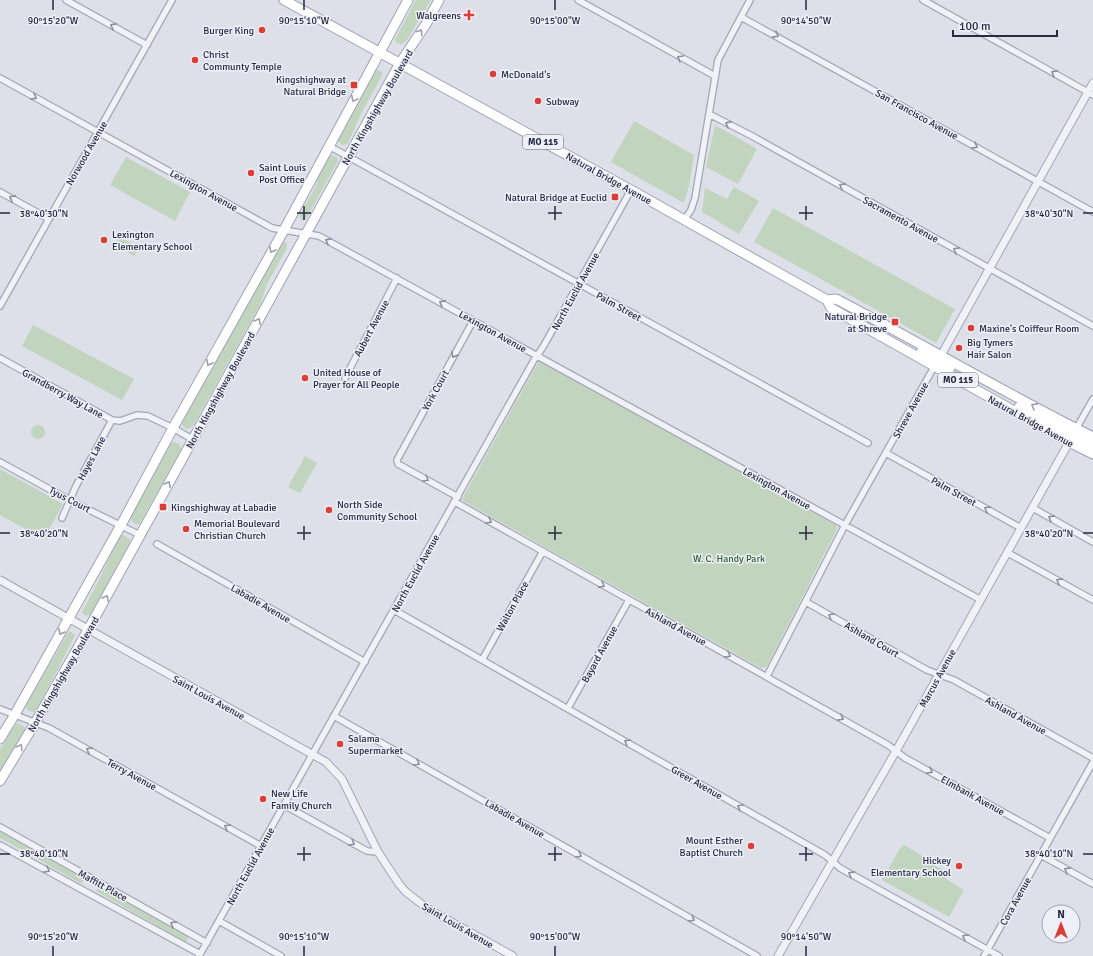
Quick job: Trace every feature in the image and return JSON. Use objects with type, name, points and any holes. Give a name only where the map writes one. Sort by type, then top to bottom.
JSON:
[{"type":"main road","name":"Natural Bridge Avenue","points":[[284,0],[631,190],[827,300],[831,308],[874,333],[886,335],[937,361],[1020,398],[1073,436],[1093,454]]},
{"type":"main road","points":[[0,739],[121,525],[173,428],[284,230],[408,0]]},
{"type":"main road","name":"North Kingshighway Boulevard","points":[[0,780],[35,723],[88,630],[348,156],[400,64],[426,24],[439,0]]},
{"type":"main road","name":"Natural Bridge Avenue","points":[[827,300],[836,299],[937,361],[994,400],[1017,407],[1073,436],[1093,437]]},
{"type":"main road","points":[[1073,436],[1093,446]]},
{"type":"street","points":[[66,0],[147,45]]},
{"type":"street","name":"Norwood Avenue","points":[[0,306],[172,0]]},
{"type":"street","points":[[580,0],[715,76]]},
{"type":"street","points":[[684,220],[691,210],[695,198],[718,60],[750,0]]},
{"type":"street","points":[[923,0],[1090,94]]},
{"type":"street","name":"San Francisco Avenue","points":[[742,16],[1093,212]]},
{"type":"street","name":"Lexington Avenue","points":[[0,78],[272,228],[319,236],[981,600]]},
{"type":"street","name":"Shreve Avenue","points":[[767,676],[845,525],[1038,181],[1090,94],[1093,83]]},
{"type":"street","name":"Sacramento Avenue","points":[[709,114],[759,140],[1093,326]]},
{"type":"street","name":"Palm Street","points":[[329,146],[868,443]]},
{"type":"street","name":"North Euclid Avenue","points":[[200,955],[631,190]]},
{"type":"street","points":[[0,192],[49,219]]},
{"type":"street","name":"Aubert Avenue","points":[[345,378],[397,278]]},
{"type":"street","name":"York Court","points":[[397,460],[473,321]]},
{"type":"street","name":"Grandberry Way Lane","points":[[0,358],[112,420],[120,421],[137,415],[148,416],[192,439]]},
{"type":"street","name":"Marcus Avenue","points":[[778,956],[1008,553],[1093,399]]},
{"type":"street","name":"Hayes Lane","points":[[62,518],[71,501],[76,486],[112,420]]},
{"type":"street","name":"Palm Street","points":[[886,453],[1021,528]]},
{"type":"street","name":"Ashland Avenue","points":[[397,460],[398,464],[543,551],[767,676],[896,751]]},
{"type":"street","name":"Tyus Court","points":[[0,462],[71,501],[140,535]]},
{"type":"street","points":[[1033,508],[1093,542]]},
{"type":"street","name":"Labadie Avenue","points":[[157,544],[365,662]]},
{"type":"street","name":"Walton Place","points":[[482,660],[543,551]]},
{"type":"street","points":[[1008,553],[1093,600]]},
{"type":"street","name":"Saint Louis Avenue","points":[[0,580],[313,754],[330,765],[342,779],[378,852],[399,884],[414,899],[428,909],[513,956]]},
{"type":"street","name":"Bayard Avenue","points":[[568,708],[629,600]]},
{"type":"street","name":"Ashland Court","points":[[806,602],[927,670],[939,675]]},
{"type":"street","name":"Greer Avenue","points":[[394,610],[813,848],[833,861],[840,868],[999,956]]},
{"type":"street","name":"Ashland Avenue","points":[[939,675],[954,680],[1093,758]]},
{"type":"street","name":"Terry Avenue","points":[[0,709],[14,716],[49,728],[261,846]]},
{"type":"street","name":"Labadie Avenue","points":[[334,716],[757,956]]},
{"type":"street","name":"Elmbank Avenue","points":[[896,751],[905,758],[1050,838]]},
{"type":"street","name":"Cora Avenue","points":[[984,956],[1093,762]]},
{"type":"street","points":[[284,805],[367,851],[378,852]]},
{"type":"street","name":"Maffitt Place","points":[[0,827],[207,943]]},
{"type":"street","name":"Maffitt Place","points":[[0,844],[200,955]]},
{"type":"street","points":[[1041,855],[1093,884]]},
{"type":"street","points":[[219,921],[281,956]]},
{"type":"green space","points":[[416,0],[431,0],[407,40],[402,44],[396,43],[395,39]]},
{"type":"green space","points":[[378,70],[383,74],[362,112],[349,141],[347,144],[342,145],[338,141],[338,138],[374,71]]},
{"type":"green space","points":[[634,121],[694,155],[689,186],[684,202],[611,162]]},
{"type":"green space","points":[[715,125],[757,149],[738,184],[706,167]]},
{"type":"green space","points":[[332,155],[337,157],[338,161],[306,219],[302,221],[299,216],[317,184],[328,157]]},
{"type":"green space","points":[[126,157],[190,192],[175,221],[110,185]]},
{"type":"green space","points":[[734,187],[759,201],[739,234],[702,212],[705,188],[727,199]]},
{"type":"green space","points":[[773,208],[955,309],[936,343],[754,242]]},
{"type":"green space","points":[[120,237],[140,248],[134,256],[115,245]]},
{"type":"green space","points":[[283,241],[287,243],[287,248],[267,284],[261,303],[193,426],[189,429],[183,427],[182,422]]},
{"type":"green space","points":[[33,325],[134,379],[122,400],[22,346]]},
{"type":"green space","name":"W. C. Handy Park","points":[[540,362],[836,525],[837,529],[767,666],[761,668],[463,501],[463,497],[538,363]]},
{"type":"green space","points":[[35,425],[41,425],[45,429],[45,435],[41,439],[35,439],[31,435],[31,429]]},
{"type":"green space","points":[[174,442],[179,444],[181,449],[141,521],[139,524],[135,524],[131,520],[131,517],[171,443]]},
{"type":"green space","points":[[305,456],[317,463],[300,493],[288,487]]},
{"type":"green space","points":[[0,469],[63,504],[44,539],[0,515]]},
{"type":"green space","points":[[123,535],[130,539],[130,542],[90,615],[85,616],[82,612],[120,537]]},
{"type":"green space","points":[[70,631],[75,635],[51,682],[36,710],[34,712],[28,711],[26,707],[28,702]]},
{"type":"green space","points":[[17,723],[24,726],[25,730],[0,770],[0,749]]},
{"type":"green space","points":[[0,831],[85,878],[82,884],[0,838]]},
{"type":"green space","points":[[904,845],[924,857],[923,859],[949,873],[946,879],[964,890],[949,917],[882,880],[900,848]]},
{"type":"green space","points":[[99,886],[189,936],[186,942],[96,891]]},
{"type":"place","name":"Walgreens","points":[[469,15]]},
{"type":"place","name":"Burger King","points":[[262,30]]},
{"type":"place","name":"Christ Communty Temple","points":[[195,60]]},
{"type":"place","name":"McDonald's","points":[[493,74]]},
{"type":"place","name":"Kingshighway at Natural Bridge","points":[[354,85]]},
{"type":"place","name":"Subway","points":[[538,101]]},
{"type":"place","name":"Saint Louis Post Office","points":[[251,173]]},
{"type":"place","name":"Natural Bridge at Euclid","points":[[615,197]]},
{"type":"place","name":"Lexington Elementary School","points":[[104,240]]},
{"type":"place","name":"Natural Bridge at Shreve","points":[[895,322]]},
{"type":"place","name":"Maxine's Coiffeur Room","points":[[971,328]]},
{"type":"place","name":"Big Tymers Hair Salon","points":[[959,348]]},
{"type":"place","name":"United House of Prayer for All People","points":[[305,378]]},
{"type":"place","name":"Kingshighway at Labadie","points":[[163,507]]},
{"type":"place","name":"North Side Community School","points":[[329,510]]},
{"type":"place","name":"Memorial Boulevard Christian Church","points":[[186,529]]},
{"type":"place","name":"Salama Supermarket","points":[[340,744]]},
{"type":"place","name":"New Life Family Church","points":[[263,799]]},
{"type":"place","name":"Mount Esther Baptist Church","points":[[751,846]]},
{"type":"place","name":"Hickey Elementary School","points":[[959,866]]}]
